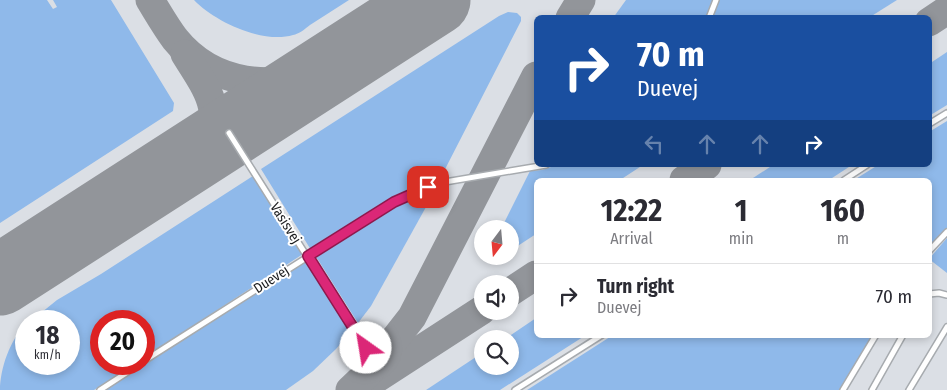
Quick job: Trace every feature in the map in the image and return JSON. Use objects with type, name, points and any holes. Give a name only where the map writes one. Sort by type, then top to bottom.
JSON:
[{"type":"lane","points":[[709,15],[716,0]]},
{"type":"lane","points":[[932,122],[947,113]]},
{"type":"lane","name":"Vasisvej","points":[[229,132],[376,364]]},
{"type":"lane","name":"Duevej","points":[[155,354],[394,202],[417,191],[439,184],[535,167]]},
{"type":"lane","points":[[847,178],[864,167]]},
{"type":"lane","points":[[932,248],[947,232]]},
{"type":"lane","points":[[932,294],[947,295]]},
{"type":"lane","points":[[909,390],[947,327]]},
{"type":"lane","points":[[516,390],[597,338]]},
{"type":"lane","points":[[843,390],[874,338]]},
{"type":"lane","points":[[872,390],[901,338]]},
{"type":"lane","points":[[100,390],[123,375]]},
{"type":"shaded area","points":[[0,0],[47,0],[53,9],[57,7],[53,0],[111,0],[174,103],[173,111],[0,223]]},
{"type":"shaded area","points":[[194,0],[349,0],[300,32],[281,37],[254,34],[240,29],[214,16]]},
{"type":"shaded area","points":[[626,0],[713,0],[707,15],[615,15]]},
{"type":"shaded area","points":[[719,0],[897,0],[873,15],[712,15]]},
{"type":"shaded area","points":[[508,12],[517,13],[521,17],[521,21],[440,179],[389,202],[311,250],[261,169]]},
{"type":"shaded area","points":[[947,52],[947,105],[932,114],[932,62]]},
{"type":"shaded area","points":[[947,121],[947,228],[932,243],[932,178],[857,178],[875,167],[932,167],[932,130]]},
{"type":"shaded area","points":[[551,167],[640,167],[623,178],[534,178],[534,235],[519,245],[519,220],[506,220],[530,171]]},
{"type":"shaded area","points":[[770,167],[849,167],[832,178],[753,178]]},
{"type":"shaded area","points":[[256,174],[306,252],[155,351],[155,310],[90,310],[90,375],[117,375],[94,390],[0,390],[4,364],[15,338],[15,375],[80,375],[80,310],[45,310],[57,300],[101,274]]},
{"type":"shaded area","points":[[436,189],[371,306],[358,323],[315,255],[384,212]]},
{"type":"shaded area","points":[[947,238],[947,273],[932,261],[932,256]]},
{"type":"shaded area","points":[[311,258],[355,327],[313,371],[286,390],[105,390],[128,375],[155,375],[155,358]]},
{"type":"shaded area","points":[[534,319],[534,338],[581,338],[500,390],[426,390],[474,358],[474,375],[519,375],[518,330]]},
{"type":"shaded area","points":[[608,338],[870,338],[841,390],[527,390]]},
{"type":"taxiway","points":[[150,0],[175,39],[191,55],[208,67],[226,75],[245,80],[265,82],[307,76],[327,70]]},
{"type":"taxiway","points":[[572,15],[581,0]]},
{"type":"taxiway","points":[[932,20],[947,10]]},
{"type":"taxiway","points":[[185,54],[207,91],[213,114],[212,126],[207,139],[198,153]]},
{"type":"taxiway","points":[[350,390],[369,372],[412,317],[534,80]]},
{"type":"taxiway","points":[[687,178],[704,167]]},
{"type":"taxiway","points":[[519,286],[534,276]]},
{"type":"taxiway","points":[[371,382],[474,315]]},
{"type":"runway","points":[[0,280],[435,0]]},
{"type":"route","points":[[366,348],[308,256],[394,202],[428,187]]}]
